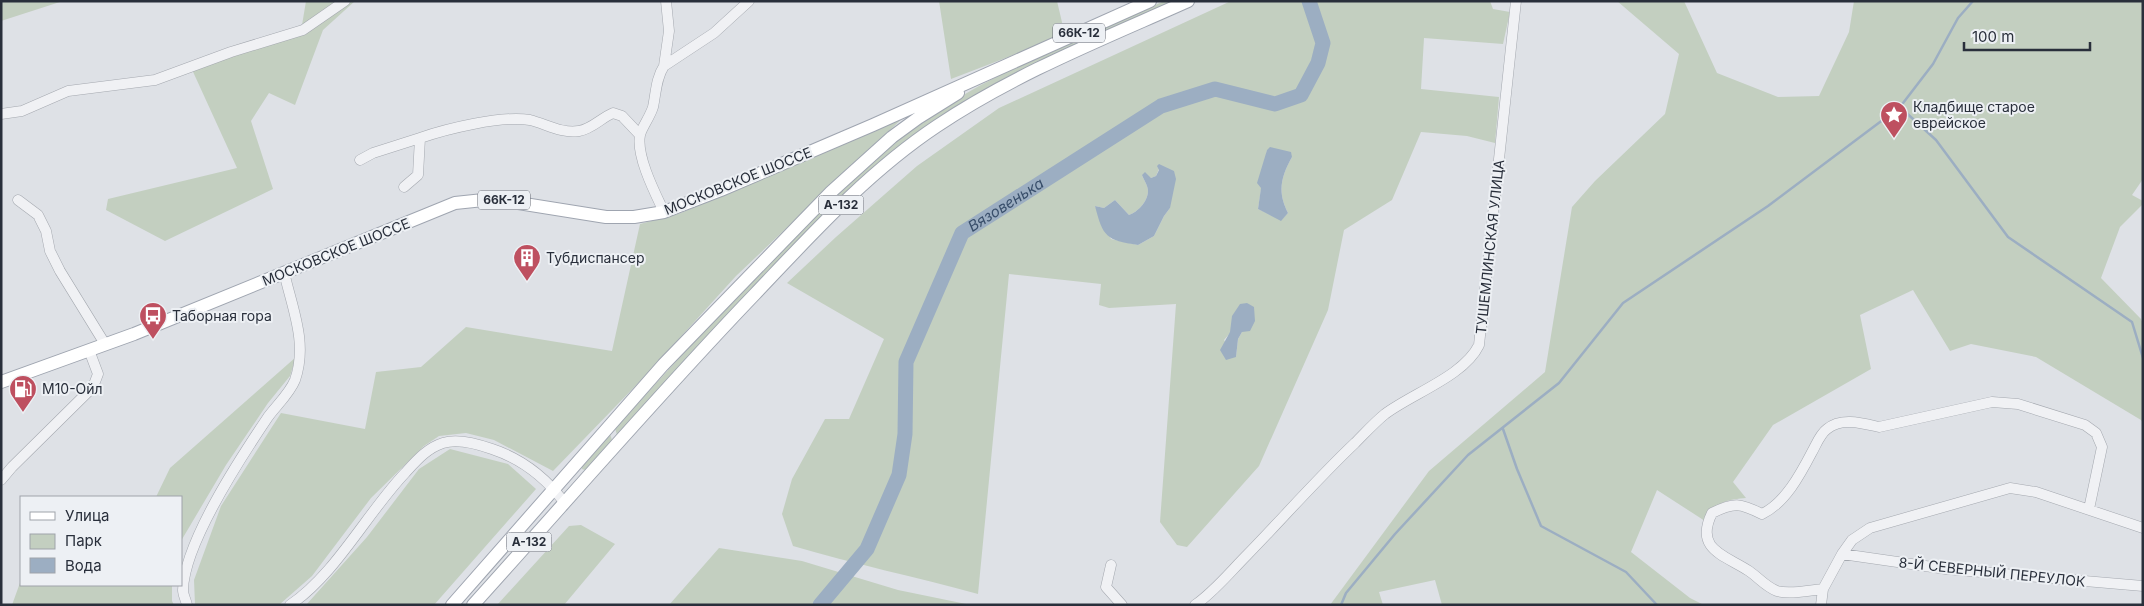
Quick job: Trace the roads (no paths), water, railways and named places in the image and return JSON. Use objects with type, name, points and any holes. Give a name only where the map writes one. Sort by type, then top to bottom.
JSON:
[{"type":"main road","name":"МОСКОВСКОЕ ШОССЕ","points":[[1,382],[105,344],[455,203],[493,199],[606,217],[634,217],[664,212],[846,137],[1150,1]]},
{"type":"main road","name":"А-132","points":[[473,605],[675,378],[800,247],[884,166],[937,126],[1002,86],[1188,1]]},
{"type":"main road","name":"А-132","points":[[452,605],[663,365],[859,166],[892,137],[918,118],[1008,64]]},
{"type":"street","points":[[1,114],[22,111],[68,91],[155,80],[231,52],[303,30],[345,1]]},
{"type":"street","points":[[664,212],[648,178],[641,149],[640,135],[649,120],[660,73],[664,66],[669,31],[666,1]]},
{"type":"street","points":[[664,66],[714,33],[749,1]]},
{"type":"street","name":"ТУШЕМЛИНСКАЯ УЛИЦА","points":[[1195,605],[1239,563],[1338,459],[1384,415],[1405,400],[1447,376],[1470,360],[1475,353],[1479,345],[1486,288],[1516,1]]},
{"type":"street","points":[[360,160],[373,153],[445,129],[513,120],[529,120],[563,130],[579,131],[613,114],[622,116],[640,135]]},
{"type":"street","points":[[404,187],[418,175],[420,138]]},
{"type":"street","points":[[18,200],[38,215],[46,231],[50,251],[60,271],[105,344]]},
{"type":"street","points":[[187,605],[183,592],[186,570],[198,537],[217,498],[268,418],[295,382],[300,357],[299,328],[284,272]]},
{"type":"street","points":[[1,480],[93,387],[98,374],[89,350]]},
{"type":"street","points":[[1823,589],[1778,591],[1720,555],[1711,547],[1706,532],[1712,513],[1727,506],[1741,504],[1762,514],[1775,508],[1802,471],[1826,429],[1842,422],[1860,422],[1878,427],[1992,402],[2018,404],[2085,425],[2096,433],[2102,447],[2089,509]]},
{"type":"street","points":[[290,605],[306,594],[385,494],[430,449],[445,442],[469,442],[509,454],[542,476],[564,502]]},
{"type":"street","points":[[1821,605],[1823,589],[1842,554],[1852,540],[1870,528],[2010,488],[2036,492],[2143,528]]},
{"type":"street","name":"8-Й СЕВЕРНЫЙ ПЕРЕУЛОК","points":[[1842,554],[1946,569],[2143,586]]},
{"type":"street","points":[[1112,565],[1106,587],[1122,605]]},
{"type":"water","points":[[1270,147],[1291,152],[1292,157],[1285,171],[1282,185],[1282,198],[1288,213],[1281,221],[1258,209],[1261,188],[1257,183],[1267,150]]},
{"type":"water","points":[[1159,164],[1174,171],[1176,179],[1170,208],[1154,236],[1138,245],[1112,239],[1104,231],[1095,206],[1104,208],[1115,200],[1129,215],[1136,211],[1142,206],[1148,195],[1142,175],[1145,172],[1151,178],[1156,176]]},
{"type":"water","points":[[1247,303],[1254,307],[1255,321],[1250,331],[1242,332],[1238,339],[1236,357],[1226,360],[1220,350],[1230,332],[1232,316],[1240,304]]},
{"type":"waterway","name":"Вязовенька","points":[[820,605],[867,549],[899,475],[905,434],[906,362],[962,233],[1161,106],[1215,89],[1275,104],[1301,95],[1318,63],[1323,43],[1309,1]]},
{"type":"waterway","points":[[1341,605],[1346,593],[1395,534],[1468,455],[1559,383],[1623,303],[1768,206],[1900,107],[1933,64],[1958,18],[1973,1]]},
{"type":"waterway","points":[[1901,108],[1936,140],[2008,237],[2132,322],[2143,358]]},
{"type":"waterway","points":[[1503,429],[1517,469],[1541,526],[1626,572],[1657,605]]},
{"type":"place","name":"Кладбище старое еврейское","points":[[1894,139]]},
{"type":"place","name":"Тубдиспансер","points":[[527,282]]},
{"type":"place","name":"Таборная гора","points":[[153,340]]},
{"type":"place","name":"М10-Ойл","points":[[23,413]]}]
